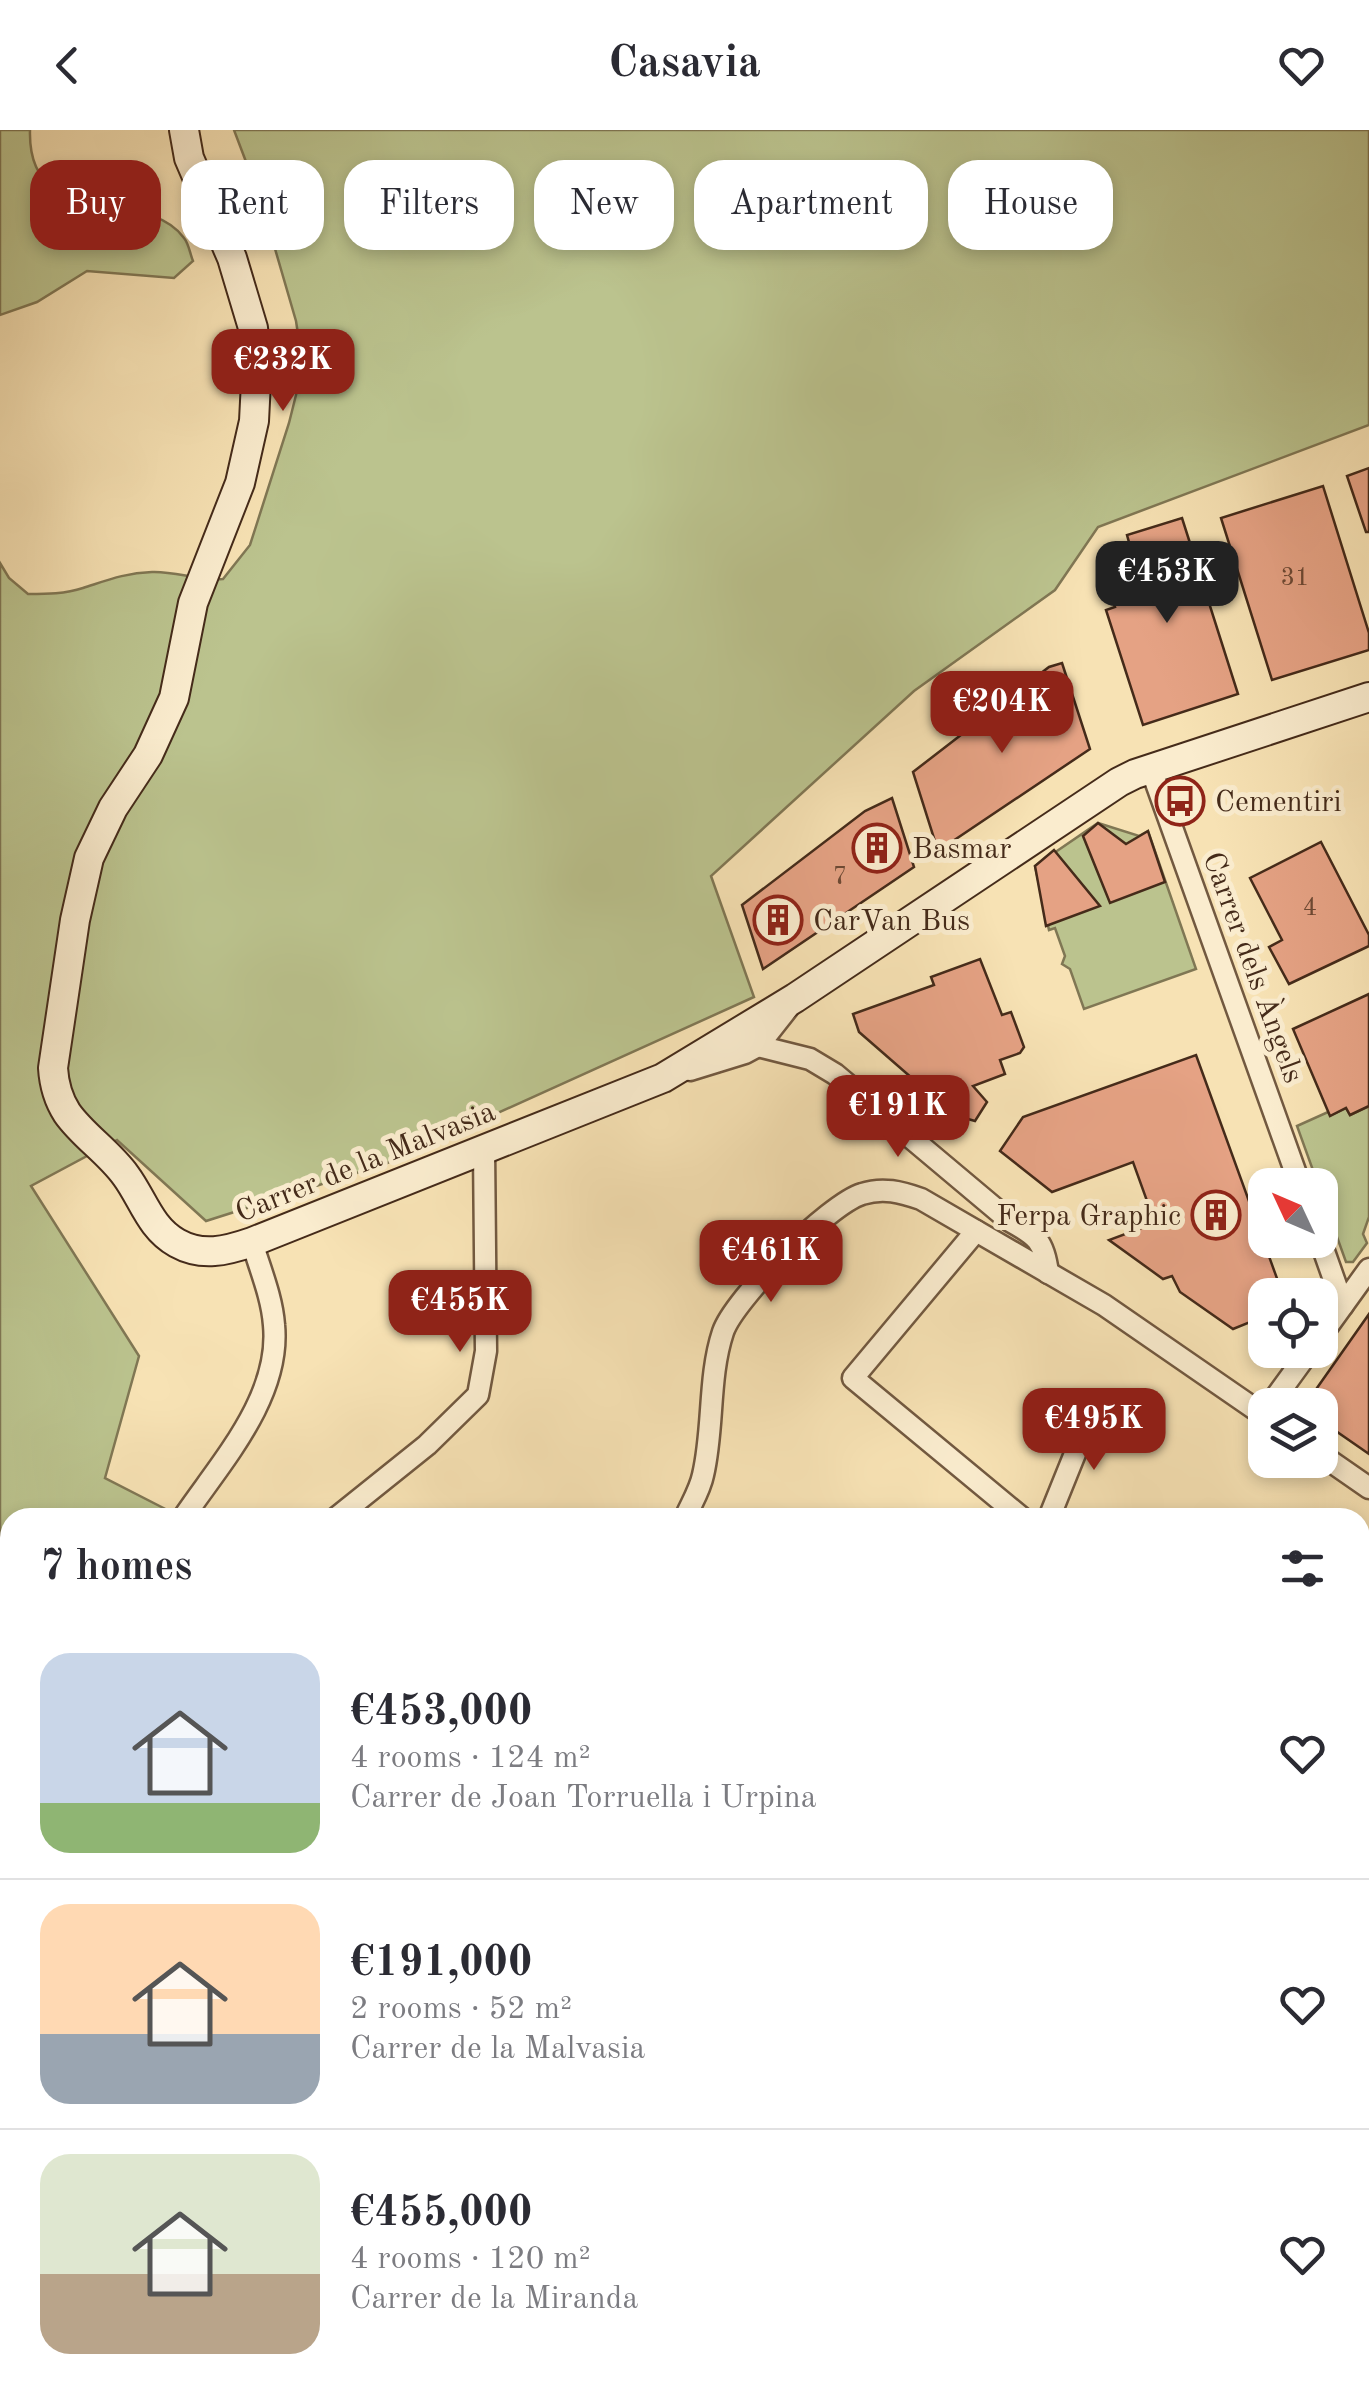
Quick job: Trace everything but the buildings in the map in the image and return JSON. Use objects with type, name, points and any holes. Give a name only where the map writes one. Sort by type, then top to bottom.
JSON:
[{"type":"street","name":"Carrer de la Malvasia","points":[[184,130],[189,158],[244,292],[253,328],[257,376],[248,452],[193,603],[174,698],[148,755],[113,808],[89,858],[57,1029],[54,1080],[68,1114],[125,1174],[162,1233],[201,1252],[218,1252],[252,1242],[663,1078],[728,1060],[758,1046]]},
{"type":"street","points":[[663,1078],[795,998],[1119,782],[1369,697]]},
{"type":"street","name":"Carrer dels Àngels","points":[[1151,769],[1294,1168]]},
{"type":"street","points":[[795,998],[758,1046],[810,1058],[835,1074],[1010,1221],[1039,1240],[1046,1250],[1048,1273]]},
{"type":"street","points":[[348,1508],[427,1445],[478,1395],[486,1350],[484,1149]]},
{"type":"street","points":[[689,1508],[702,1478],[724,1330],[731,1313],[833,1210],[866,1192],[887,1190],[906,1194],[976,1231],[1104,1305],[1248,1400]]},
{"type":"street","points":[[976,1231],[853,1378],[1010,1508]]},
{"type":"street","points":[[189,1508],[242,1431],[267,1381],[275,1343],[274,1325],[252,1242]]},
{"type":"street","points":[[1326,1258],[1343,1305]]},
{"type":"street","points":[[1338,1312],[1369,1269]]},
{"type":"street","points":[[1054,1508],[1093,1409]]},
{"type":"street","points":[[1338,1466],[1369,1488]]},
{"type":"green space","points":[[0,130],[30,130],[34,160],[30,160],[30,250],[161,250],[161,220],[181,236],[181,250],[189,250],[193,261],[174,278],[87,271],[37,302],[0,315]]},
{"type":"green space","points":[[234,130],[1369,130],[1369,425],[1098,527],[1055,590],[914,691],[711,876],[754,997],[385,1164],[206,1221],[117,1140],[31,1186],[139,1356],[105,1478],[163,1508],[0,1508],[0,563],[9,578],[28,594],[76,590],[142,573],[223,579],[250,545],[289,423],[303,367],[296,321],[275,250],[324,250],[324,160],[245,160]]},
{"type":"green space","points":[[1098,823],[1139,836],[1148,831],[1196,969],[1084,1009],[1070,969],[1062,964],[1065,956],[1055,928],[1049,930],[1035,866]]},
{"type":"green space","points":[[1369,1106],[1369,1217],[1363,1234],[1367,1243],[1353,1262],[1346,1262],[1338,1240],[1338,1168],[1312,1168],[1297,1126],[1346,1108],[1350,1115]]},
{"type":"place","name":"Cementiri","points":[[1180,801]]},
{"type":"place","name":"Basmar","points":[[877,848]]},
{"type":"place","name":"CarVan Bus","points":[[778,920]]},
{"type":"place","name":"Ferpa Graphic","points":[[1216,1215]]}]
